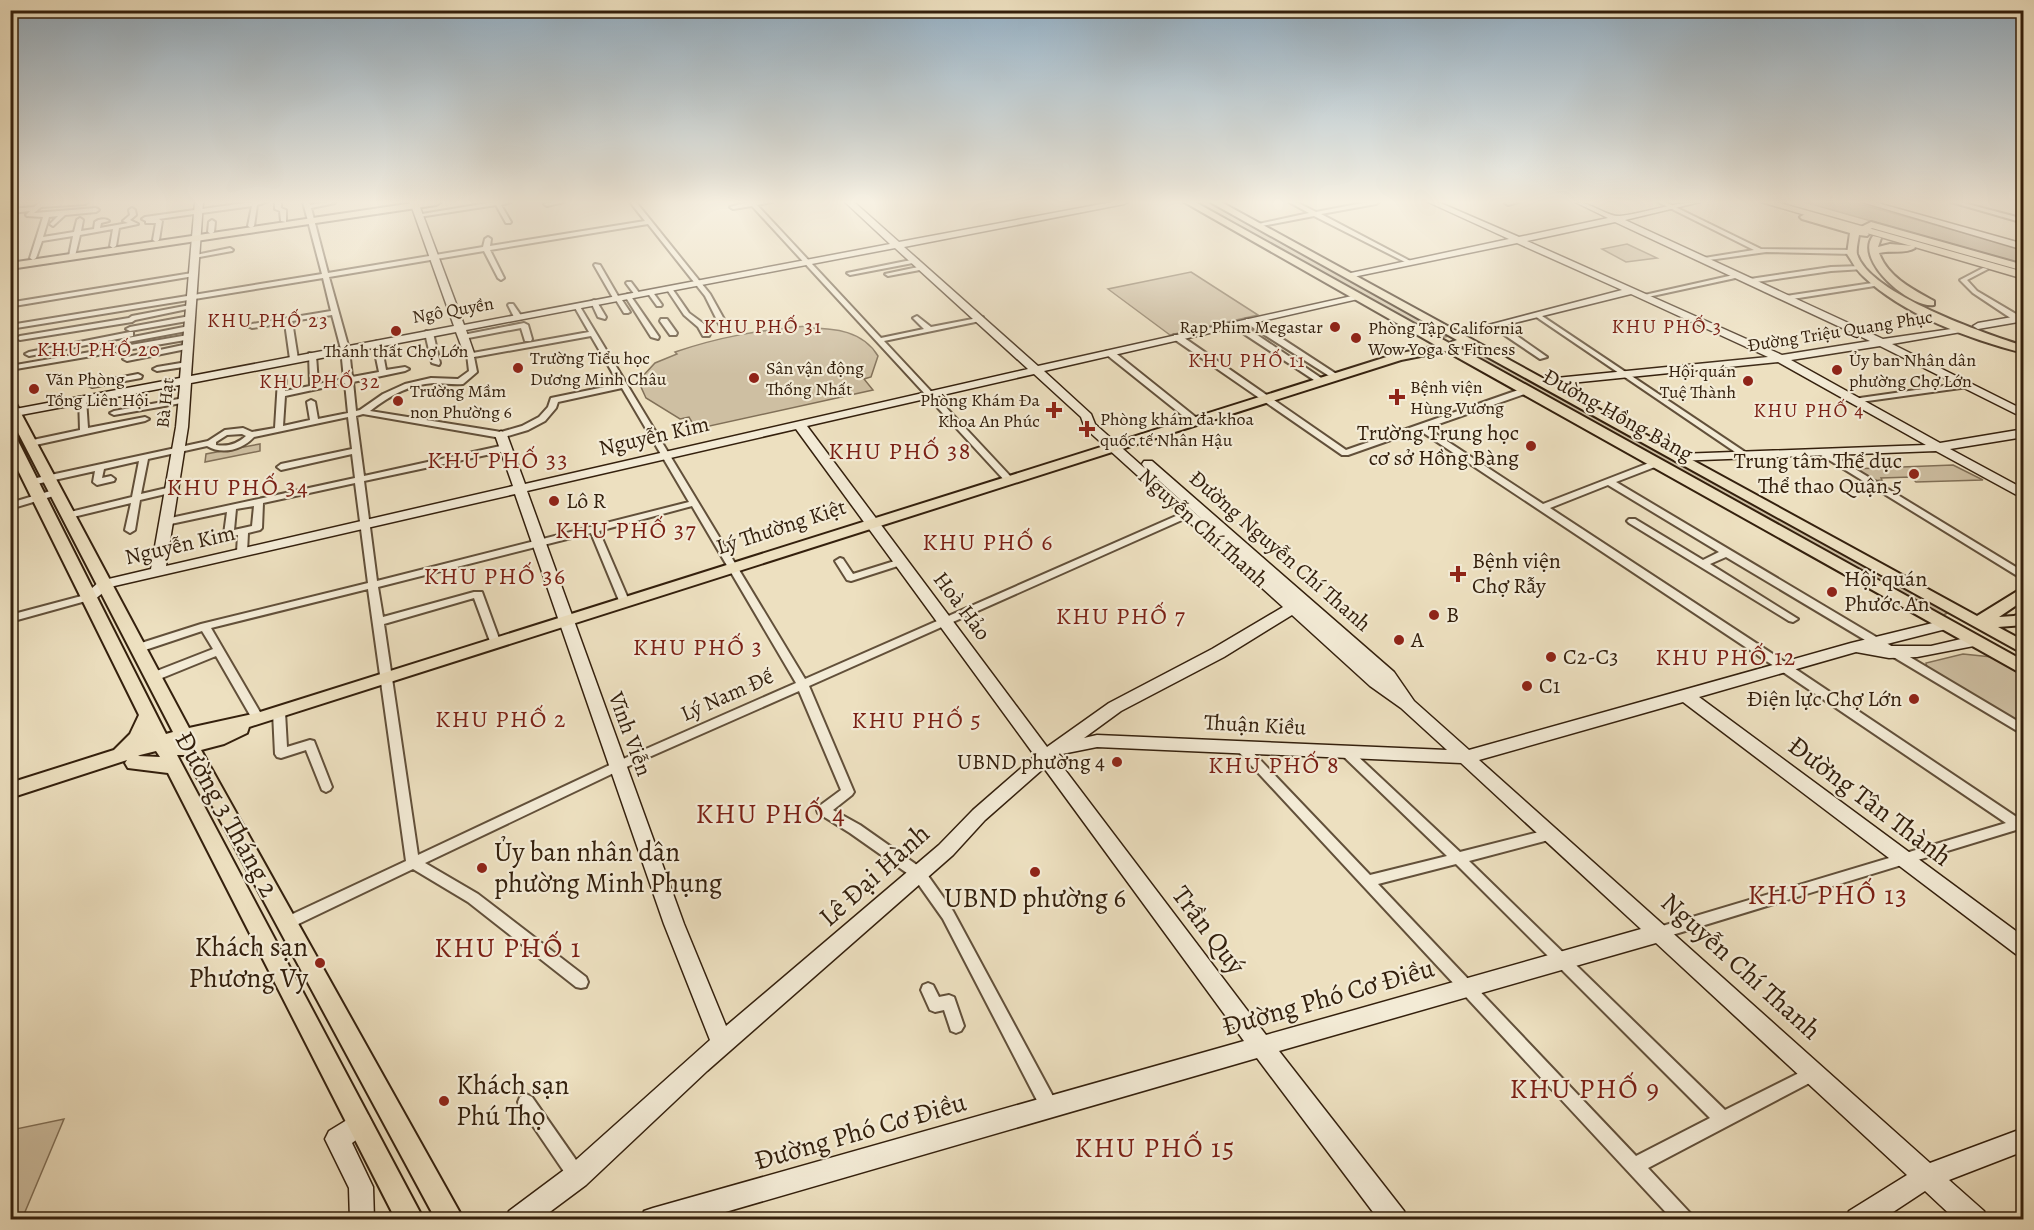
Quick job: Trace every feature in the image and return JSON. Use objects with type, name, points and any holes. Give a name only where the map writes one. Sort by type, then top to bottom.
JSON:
[{"type":"highway","points":[[1964,259],[2024,274]]},
{"type":"highway","points":[[1966,259],[2024,274]]},
{"type":"main road","points":[[10,263],[27,259]]},
{"type":"main road","points":[[10,263],[35,259]]},
{"type":"main road","points":[[1292,259],[1441,346],[1463,344]]},
{"type":"main road","name":"Đường Hồng Bàng","points":[[1320,259],[1378,291],[1463,344],[1527,390],[2024,669]]},
{"type":"main road","points":[[1857,259],[1862,268],[1879,284],[1916,308],[1961,329],[2024,350]]},
{"type":"main road","points":[[1878,259],[1877,264],[1901,285],[1930,304],[1978,326],[2024,342]]},
{"type":"main road","points":[[1954,259],[1985,269],[2024,274]]},
{"type":"main road","points":[[1879,284],[1901,285]]},
{"type":"main road","points":[[1358,296],[1378,291]]},
{"type":"main road","points":[[1961,329],[1978,326]]},
{"type":"main road","points":[[1441,346],[1463,344]]},
{"type":"main road","name":"Đường Hồng Bàng","points":[[1463,344],[1545,384],[2019,645]]},
{"type":"main road","name":"Lý Thường Kiệt","points":[[191,747],[279,712],[852,530],[876,529],[1009,480],[1441,346]]},
{"type":"main road","points":[[1527,390],[1545,384]]},
{"type":"main road","name":"Đường 3 Tháng 2","points":[[12,410],[153,677],[451,1220]]},
{"type":"main road","points":[[10,439],[89,597]]},
{"type":"main road","points":[[1657,463],[1679,458]]},
{"type":"main road","points":[[1978,623],[2024,592]]},
{"type":"main road","name":"Đường 3 Tháng 2","points":[[89,597],[168,754],[411,1220]]},
{"type":"main road","points":[[1945,625],[2021,619],[2019,645],[1974,641]]},
{"type":"main road","points":[[114,758],[138,738],[148,715]]},
{"type":"main road","name":"Lý Thường Kiệt","points":[[10,803],[191,747],[229,734],[258,719]]},
{"type":"main road","name":"Lý Thường Kiệt","points":[[10,791],[114,758],[168,754]]},
{"type":"street","name":"Bà Hạt","points":[[158,571],[184,400],[194,259]]},
{"type":"street","points":[[321,259],[345,349],[364,524],[413,863],[482,905],[581,982]]},
{"type":"street","points":[[10,369],[100,352],[325,276],[426,259]]},
{"type":"street","points":[[211,443],[214,447],[230,448],[242,444],[251,435],[352,415],[363,412],[387,394],[406,385],[439,380],[460,382],[473,372],[471,356],[435,259]]},
{"type":"street","points":[[491,259],[501,278]]},
{"type":"street","points":[[678,259],[708,295],[726,330]]},
{"type":"street","points":[[805,259],[1009,480]]},
{"type":"street","name":"Ngô Quyền","points":[[12,410],[82,399],[429,333],[462,332],[577,306],[821,259]]},
{"type":"street","name":"Nguyễn Chí Thanh","points":[[915,259],[1088,416],[1089,425],[1119,445],[1298,604],[1376,682]]},
{"type":"street","points":[[1404,259],[1411,263]]},
{"type":"street","points":[[1351,276],[1428,259]]},
{"type":"street","points":[[1561,259],[1780,359],[2024,495]]},
{"type":"street","points":[[1704,260],[1881,342],[2024,415]]},
{"type":"street","points":[[850,273],[920,264]]},
{"type":"street","points":[[888,274],[920,264]]},
{"type":"street","points":[[597,265],[639,310],[644,322],[655,337]]},
{"type":"street","points":[[1750,281],[1831,268],[1862,268]]},
{"type":"street","points":[[1985,269],[1963,280],[1975,292],[2021,318]]},
{"type":"street","points":[[14,304],[192,275]]},
{"type":"street","points":[[1643,296],[1738,276]]},
{"type":"street","points":[[626,312],[625,297],[629,283]]},
{"type":"street","points":[[1786,298],[1879,284]]},
{"type":"street","points":[[669,288],[688,316],[701,326],[706,334]]},
{"type":"street","points":[[1463,344],[1497,326],[1631,291]]},
{"type":"street","points":[[650,292],[659,305]]},
{"type":"street","name":"Nguyễn Kim","points":[[105,584],[1358,296]]},
{"type":"street","points":[[594,303],[602,317]]},
{"type":"street","points":[[511,305],[513,321]]},
{"type":"street","points":[[577,306],[802,684],[848,792],[823,810],[855,829],[919,874],[948,915],[1049,1106]]},
{"type":"street","points":[[36,364],[11,327],[109,311],[189,322]]},
{"type":"street","points":[[100,352],[105,339],[109,311]]},
{"type":"street","points":[[252,326],[335,312]]},
{"type":"street","points":[[1537,315],[1747,456]]},
{"type":"street","points":[[917,318],[930,330]]},
{"type":"street","points":[[1978,326],[2021,318]]},
{"type":"street","points":[[52,348],[58,319]]},
{"type":"street","points":[[20,338],[132,319],[189,322]]},
{"type":"street","points":[[880,340],[980,319]]},
{"type":"street","points":[[288,320],[294,359]]},
{"type":"street","points":[[462,332],[491,332],[513,321]]},
{"type":"street","points":[[513,321],[524,326],[528,339]]},
{"type":"street","points":[[664,321],[674,333]]},
{"type":"street","points":[[1249,321],[1337,377]]},
{"type":"street","points":[[29,354],[189,322]]},
{"type":"street","points":[[127,359],[189,322]]},
{"type":"street","points":[[1235,324],[1323,382]]},
{"type":"street","points":[[1497,326],[1543,357]]},
{"type":"street","name":"Đường Triệu Quang Phục","points":[[1545,384],[1780,359],[1961,329]]},
{"type":"street","points":[[429,333],[436,363]]},
{"type":"street","points":[[471,356],[593,333]]},
{"type":"street","points":[[1177,337],[1345,453],[1527,390]]},
{"type":"street","points":[[377,343],[383,374]]},
{"type":"street","points":[[1110,353],[1195,422]]},
{"type":"street","points":[[312,355],[314,388]]},
{"type":"street","points":[[157,369],[187,364]]},
{"type":"street","points":[[281,394],[405,369]]},
{"type":"street","points":[[92,384],[138,376]]},
{"type":"street","points":[[279,430],[282,380]]},
{"type":"street","points":[[166,522],[360,479],[503,441],[542,419],[552,408],[554,400],[624,385]]},
{"type":"street","points":[[1853,401],[1965,385]]},
{"type":"street","points":[[82,399],[84,430]]},
{"type":"street","points":[[114,414],[184,400]]},
{"type":"street","points":[[311,402],[314,422]]},
{"type":"street","points":[[363,412],[503,441]]},
{"type":"street","points":[[31,443],[84,430],[145,419]]},
{"type":"street","name":"Hoà Hảo","points":[[799,424],[1045,757]]},
{"type":"street","points":[[1420,427],[1784,667],[2020,827]]},
{"type":"street","points":[[10,506],[39,497],[53,485],[100,467],[211,443],[219,435],[231,431],[243,430],[251,435]]},
{"type":"street","points":[[1679,458],[1939,448],[2024,433]]},
{"type":"street","name":"Vĩnh Viễn","points":[[503,441],[674,924],[723,1045]]},
{"type":"street","points":[[280,467],[356,451]]},
{"type":"street","points":[[1824,453],[2024,577]]},
{"type":"street","points":[[130,530],[144,458]]},
{"type":"street","points":[[1542,508],[1657,463]]},
{"type":"street","points":[[100,467],[98,482],[111,479]]},
{"type":"street","points":[[32,482],[53,485]]},
{"type":"street","points":[[1609,482],[2024,731]]},
{"type":"street","points":[[69,515],[171,490]]},
{"type":"street","points":[[232,507],[229,534],[257,528],[259,501]]},
{"type":"street","points":[[139,648],[206,626],[448,567],[694,503]]},
{"type":"street","name":"Lý Nam Đế","points":[[287,923],[618,766],[1194,512]]},
{"type":"street","points":[[1632,521],[1793,620]]},
{"type":"street","points":[[594,529],[625,603]]},
{"type":"street","points":[[242,552],[243,531]]},
{"type":"street","points":[[1701,564],[1728,552]]},
{"type":"street","points":[[840,561],[851,578],[901,562]]},
{"type":"street","points":[[10,619],[89,597],[105,584]]},
{"type":"street","points":[[378,622],[478,594],[496,644]]},
{"type":"street","name":"Lê Đại Hành","points":[[518,1220],[577,1176],[946,850],[979,815],[1045,757],[1115,707],[1218,653],[1298,604]]},
{"type":"street","name":"Đường Nguyễn Chí Thanh","points":[[1314,619],[1388,676],[1407,704]]},
{"type":"street","name":"Thuận Kiều","points":[[1045,757],[1066,747],[1097,741],[1466,757],[1877,641],[1945,625]]},
{"type":"street","points":[[206,626],[218,651],[239,681],[258,719]]},
{"type":"street","points":[[1856,647],[1898,654],[1929,653],[1974,641]]},
{"type":"street","points":[[153,677],[218,651]]},
{"type":"street","name":"Đường Nguyễn Chí Thanh","points":[[1376,682],[1407,704],[1466,757]]},
{"type":"street","name":"Đường Tân Thành","points":[[1685,695],[2024,949]]},
{"type":"street","points":[[279,712],[281,754],[310,744],[326,787]]},
{"type":"street","points":[[1241,747],[1685,1220]]},
{"type":"street","points":[[1346,752],[1459,859],[1724,1120]]},
{"type":"street","name":"Trần Quý","points":[[1045,757],[1260,1046],[1395,1220]]},
{"type":"street","name":"Nguyễn Chí Thanh","points":[[1466,757],[1975,1220]]},
{"type":"street","name":"Đường Phó Cơ Điều","points":[[653,1220],[1659,933],[1903,859],[2020,827]]},
{"type":"street","points":[[1366,882],[1551,834]]},
{"type":"street","points":[[928,990],[935,1005],[949,1002],[956,1026]]},
{"type":"street","points":[[1634,1166],[1814,1072]]},
{"type":"street","points":[[526,1102],[577,1176]]},
{"type":"street","points":[[360,1123],[338,1139],[361,1187],[362,1220]]},
{"type":"street","points":[[1858,1220],[1927,1176],[2024,1139]]},
{"type":"shaded area","points":[[1299,259],[1314,259],[1453,335],[1441,338]]},
{"type":"shaded area","points":[[1621,259],[1646,259],[1626,262]]},
{"type":"shaded area","points":[[2007,259],[2023,259],[2023,264]]},
{"type":"shaded area","points":[[1191,272],[1258,315],[1170,335],[1108,289]]},
{"type":"shaded area","name":"Sân vận động Thống Nhất","points":[[808,326],[807,328],[838,330],[865,341],[878,356],[871,377],[864,379],[873,390],[696,429],[689,417],[680,419],[646,398],[641,387],[641,378],[655,363],[677,354],[675,352],[740,335]]},
{"type":"shaded area","points":[[1468,345],[1950,612],[1939,617],[1458,347]]},
{"type":"shaded area","points":[[260,444],[260,451],[205,462],[206,454]]},
{"type":"shaded area","name":"Trung tâm Thể dục Thể thao Quận 5","points":[[1953,465],[1983,480],[1916,482],[1911,477],[1881,478],[1882,480],[1872,481],[1852,469]]},
{"type":"shaded area","points":[[1963,654],[1992,657],[2023,675],[2023,727],[1927,668],[1926,663]]},
{"type":"shaded area","points":[[64,1119],[22,1219],[11,1219],[11,1130]]},
{"type":"place","name":"Rạp Phim Megastar","points":[[1335,327]]},
{"type":"place","name":"Thánh thất Chợ Lớn","points":[[396,331]]},
{"type":"place","name":"Phòng Tập California Wow Yoga & Fitness","points":[[1356,338]]},
{"type":"place","name":"Trường Tiểu học Dương Minh Châu","points":[[518,368]]},
{"type":"place","name":"Ủy ban Nhân dân phường Chợ Lớn","points":[[1837,370]]},
{"type":"place","name":"Sân vận động Thống Nhất","points":[[754,378]]},
{"type":"place","name":"Hội quán Tuệ Thành","points":[[1748,381]]},
{"type":"place","name":"Văn Phòng Tổng Liên Hội","points":[[34,389]]},
{"type":"place","name":"Bệnh viện Hùng Vương","points":[[1397,397]]},
{"type":"place","name":"Trường Mầm non Phường 6","points":[[398,401]]},
{"type":"place","name":"Phòng Khám Đa Khoa An Phúc","points":[[1054,410]]},
{"type":"place","name":"Phòng khám đa khoa quốc tế Nhân Hậu","points":[[1087,429]]},
{"type":"place","name":"Trường Trung học cơ sở Hồng Bàng","points":[[1531,446]]},
{"type":"place","name":"Trung tâm Thể dục Thể thao Quận 5","points":[[1914,474]]},
{"type":"place","name":"Lô R","points":[[554,501]]},
{"type":"place","name":"Bệnh viện Chợ Rẫy","points":[[1458,574]]},
{"type":"place","name":"Hội quán Phước An","points":[[1832,592]]},
{"type":"place","name":"B","points":[[1434,615]]},
{"type":"place","name":"A","points":[[1399,640]]},
{"type":"place","name":"C2-C3","points":[[1551,657]]},
{"type":"place","name":"C1","points":[[1527,686]]},
{"type":"place","name":"Điện lực Chợ Lớn","points":[[1914,699]]},
{"type":"place","name":"UBND phường 4","points":[[1117,762]]},
{"type":"place","name":"Ủy ban nhân dân phường Minh Phụng","points":[[482,868]]},
{"type":"place","name":"UBND phường 6","points":[[1035,872]]},
{"type":"place","name":"Khách sạn Phương Vy","points":[[320,963]]},
{"type":"place","name":"Khách sạn Phú Thọ","points":[[444,1101]]},
{"type":"district","name":"KHU PHỐ 23","points":[[268,320]]},
{"type":"district","name":"KHU PHỐ 31","points":[[763,326]]},
{"type":"district","name":"KHU PHỐ 3","points":[[1667,326]]},
{"type":"district","name":"KHU PHỐ 20","points":[[99,349]]},
{"type":"district","name":"KHU PHỐ 11","points":[[1247,360]]},
{"type":"district","name":"KHU PHỐ 32","points":[[320,381]]},
{"type":"district","name":"KHU PHỐ 4","points":[[1809,410]]},
{"type":"district","name":"KHU PHỐ 38","points":[[900,451]]},
{"type":"district","name":"KHU PHỐ 33","points":[[498,460]]},
{"type":"district","name":"KHU PHỐ 34","points":[[238,487]]},
{"type":"district","name":"KHU PHỐ 37","points":[[626,530]]},
{"type":"district","name":"KHU PHỐ 6","points":[[988,542]]},
{"type":"district","name":"KHU PHỐ 36","points":[[495,576]]},
{"type":"district","name":"KHU PHỐ 7","points":[[1121,616]]},
{"type":"district","name":"KHU PHỐ 3","points":[[698,647]]},
{"type":"district","name":"KHU PHỐ 12","points":[[1726,657]]},
{"type":"district","name":"KHU PHỐ 2","points":[[501,719]]},
{"type":"district","name":"KHU PHỐ 5","points":[[917,720]]},
{"type":"district","name":"KHU PHỐ 8","points":[[1274,765]]},
{"type":"district","name":"KHU PHỐ 4","points":[[771,814]]},
{"type":"district","name":"KHU PHỐ 13","points":[[1828,895]]},
{"type":"district","name":"KHU PHỐ 1","points":[[508,948]]},
{"type":"district","name":"KHU PHỐ 9","points":[[1585,1089]]},
{"type":"district","name":"KHU PHỐ 15","points":[[1155,1148]]}]
